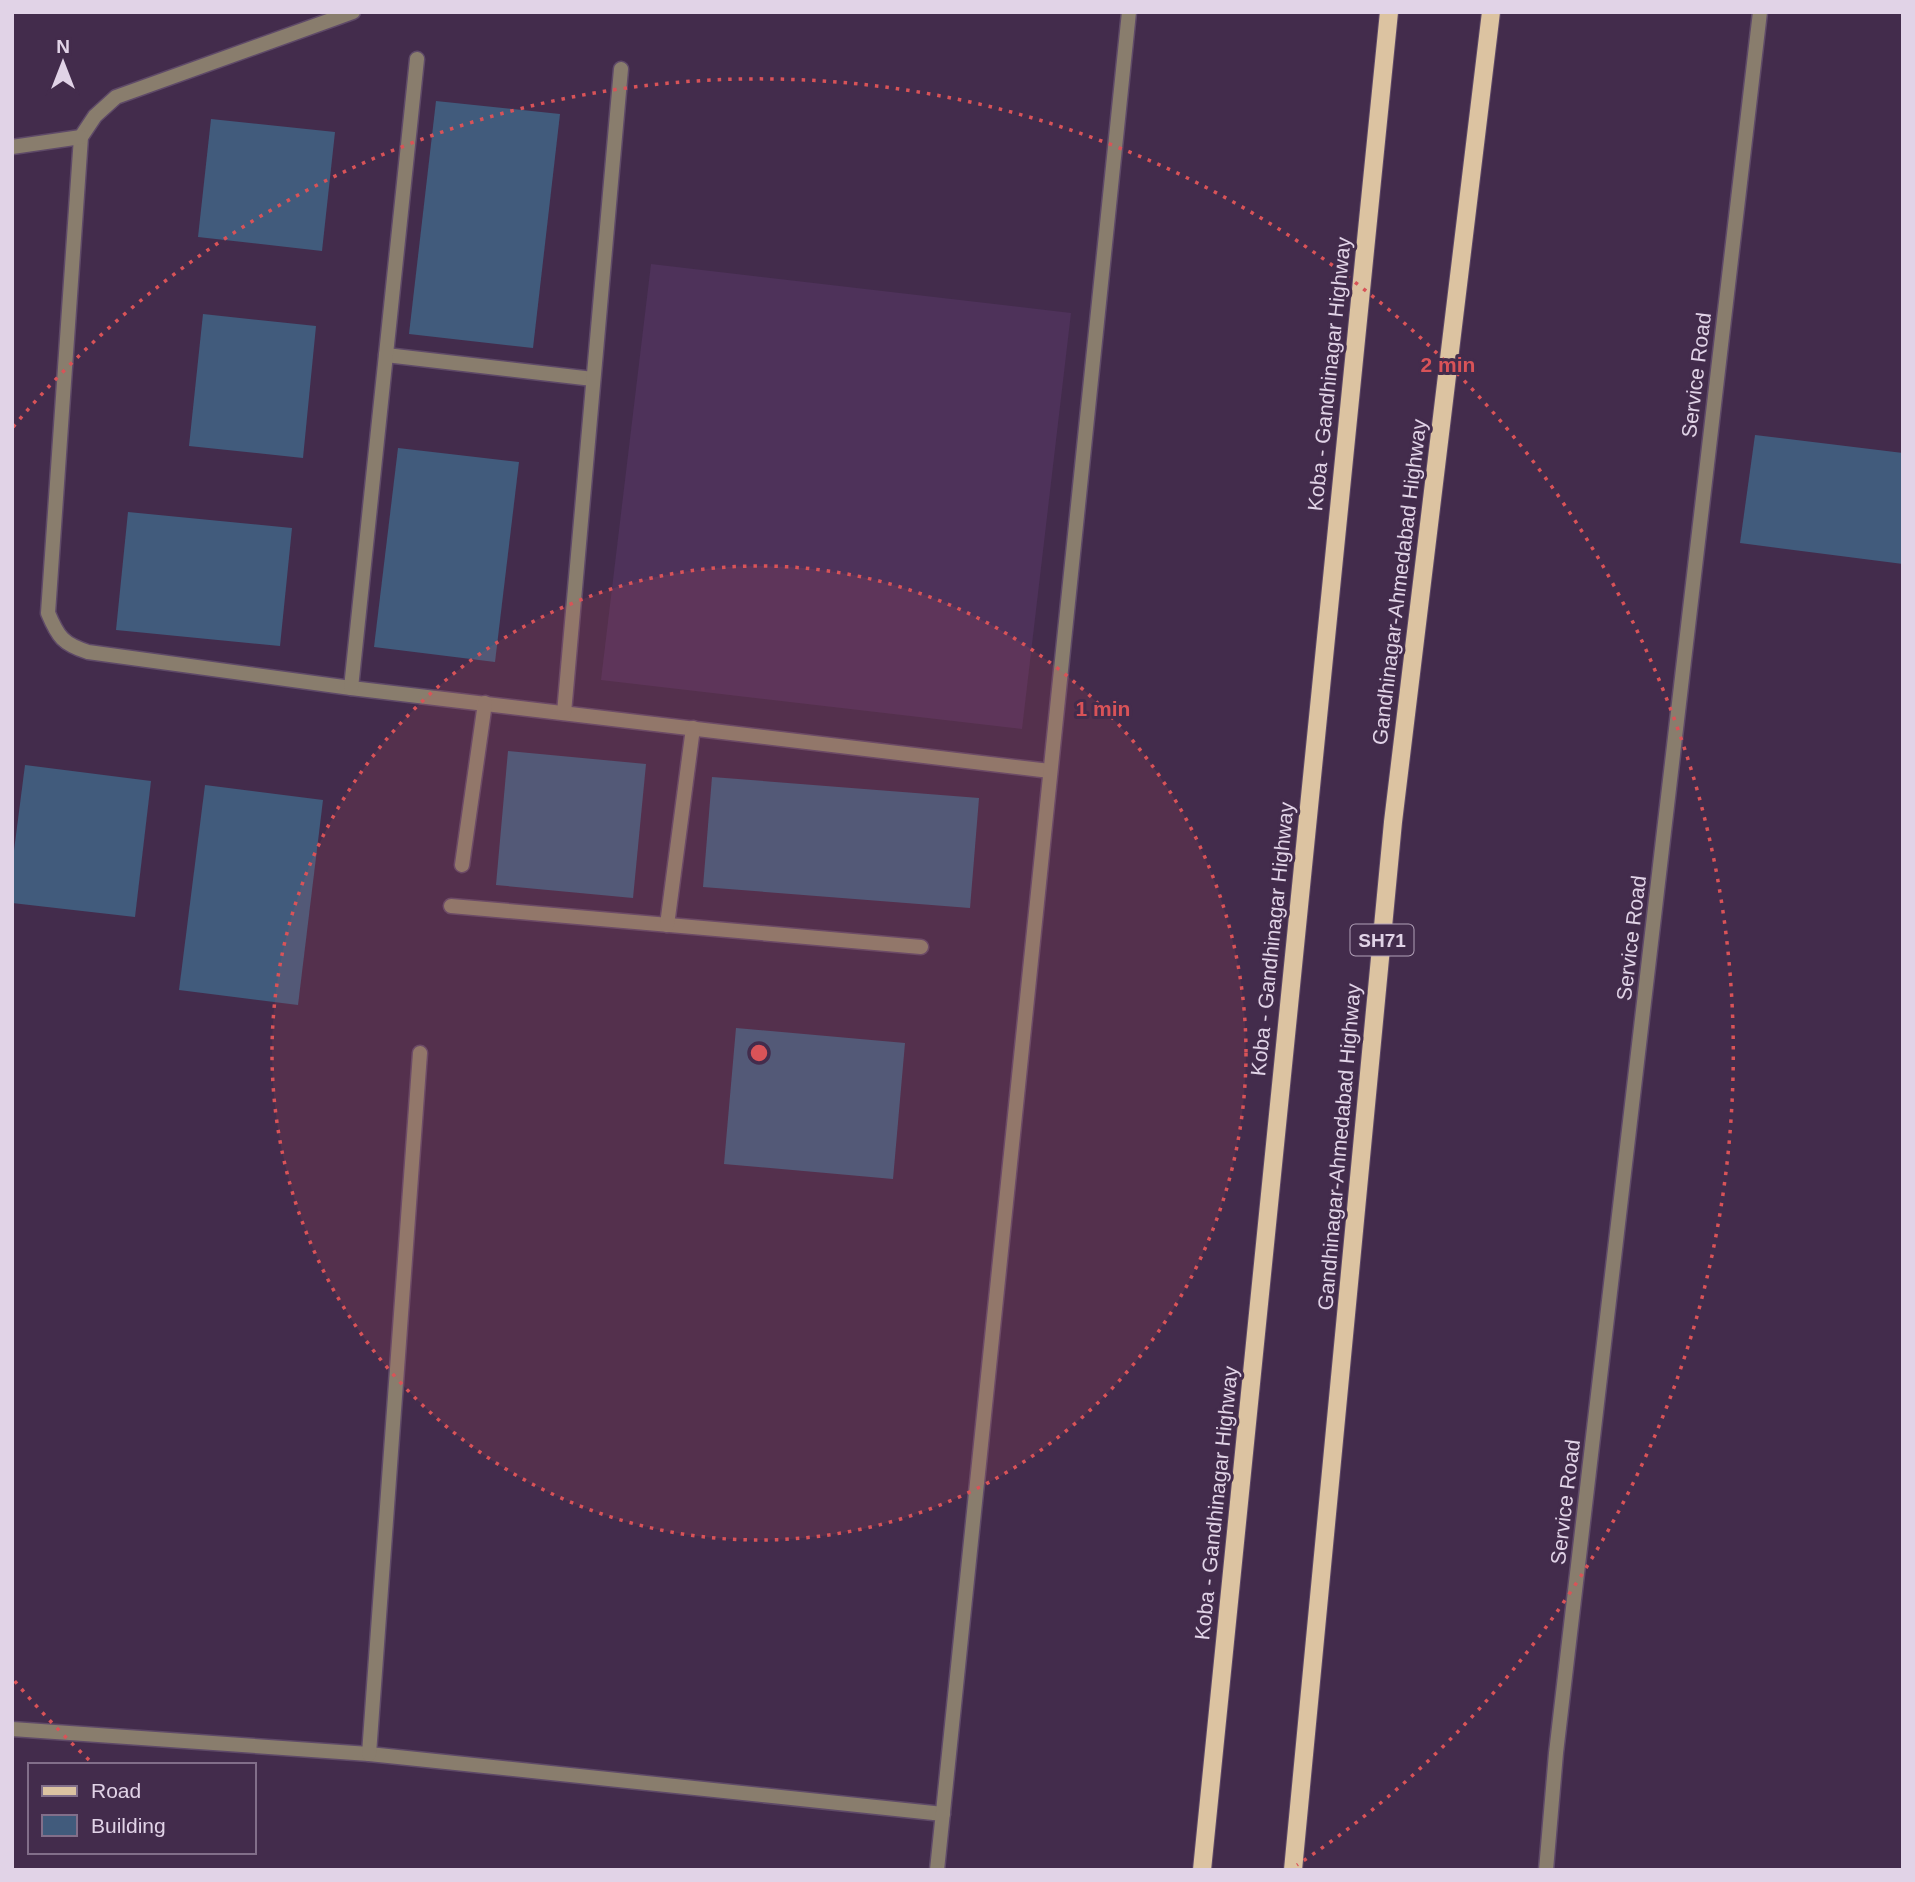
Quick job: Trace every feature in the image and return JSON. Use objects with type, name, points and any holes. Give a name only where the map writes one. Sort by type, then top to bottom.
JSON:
[{"type":"main road","name":"Koba - Gandhinagar Highway","points":[[1202,1870],[1389,12]]},
{"type":"main road","name":"Gandhinagar-Ahmedabad Highway","points":[[1293,1870],[1393,822],[1491,12]]},
{"type":"street","points":[[353,12],[116,97],[95,116],[81,137],[48,613],[57,634],[69,646],[88,652],[351,688],[1050,771]]},
{"type":"street","points":[[937,1870],[1129,12]]},
{"type":"street","name":"Service Road","points":[[1546,1870],[1558,1739],[1760,12]]},
{"type":"street","points":[[351,688],[417,59]]},
{"type":"street","points":[[564,713],[621,69]]},
{"type":"street","points":[[12,147],[81,137]]},
{"type":"street","points":[[386,355],[593,379]]},
{"type":"street","points":[[462,865],[485,703]]},
{"type":"street","points":[[667,925],[693,728]]},
{"type":"street","points":[[451,906],[921,947]]},
{"type":"street","points":[[369,1754],[420,1053]]},
{"type":"street","points":[[12,1728],[369,1754],[943,1814]]},
{"type":"shaded area","points":[[651,264],[1071,313],[1022,729],[601,680]]},
{"type":"building","points":[[436,101],[560,114],[533,348],[409,334]]},
{"type":"building","points":[[211,119],[335,132],[322,251],[198,237]]},
{"type":"building","points":[[203,314],[316,326],[303,458],[189,446]]},
{"type":"building","points":[[1755,435],[1903,453],[1903,564],[1740,543]]},
{"type":"building","points":[[398,448],[519,462],[495,662],[374,647]]},
{"type":"building","points":[[128,512],[292,528],[280,646],[116,630]]},
{"type":"building","points":[[508,751],[646,764],[633,898],[496,885]]},
{"type":"building","points":[[25,765],[151,781],[135,917],[12,903],[12,866]]},
{"type":"building","points":[[712,777],[979,798],[970,908],[703,887]]},
{"type":"building","points":[[205,785],[323,800],[298,1005],[179,990]]},
{"type":"building","points":[[736,1028],[905,1043],[893,1179],[724,1164]]}]
